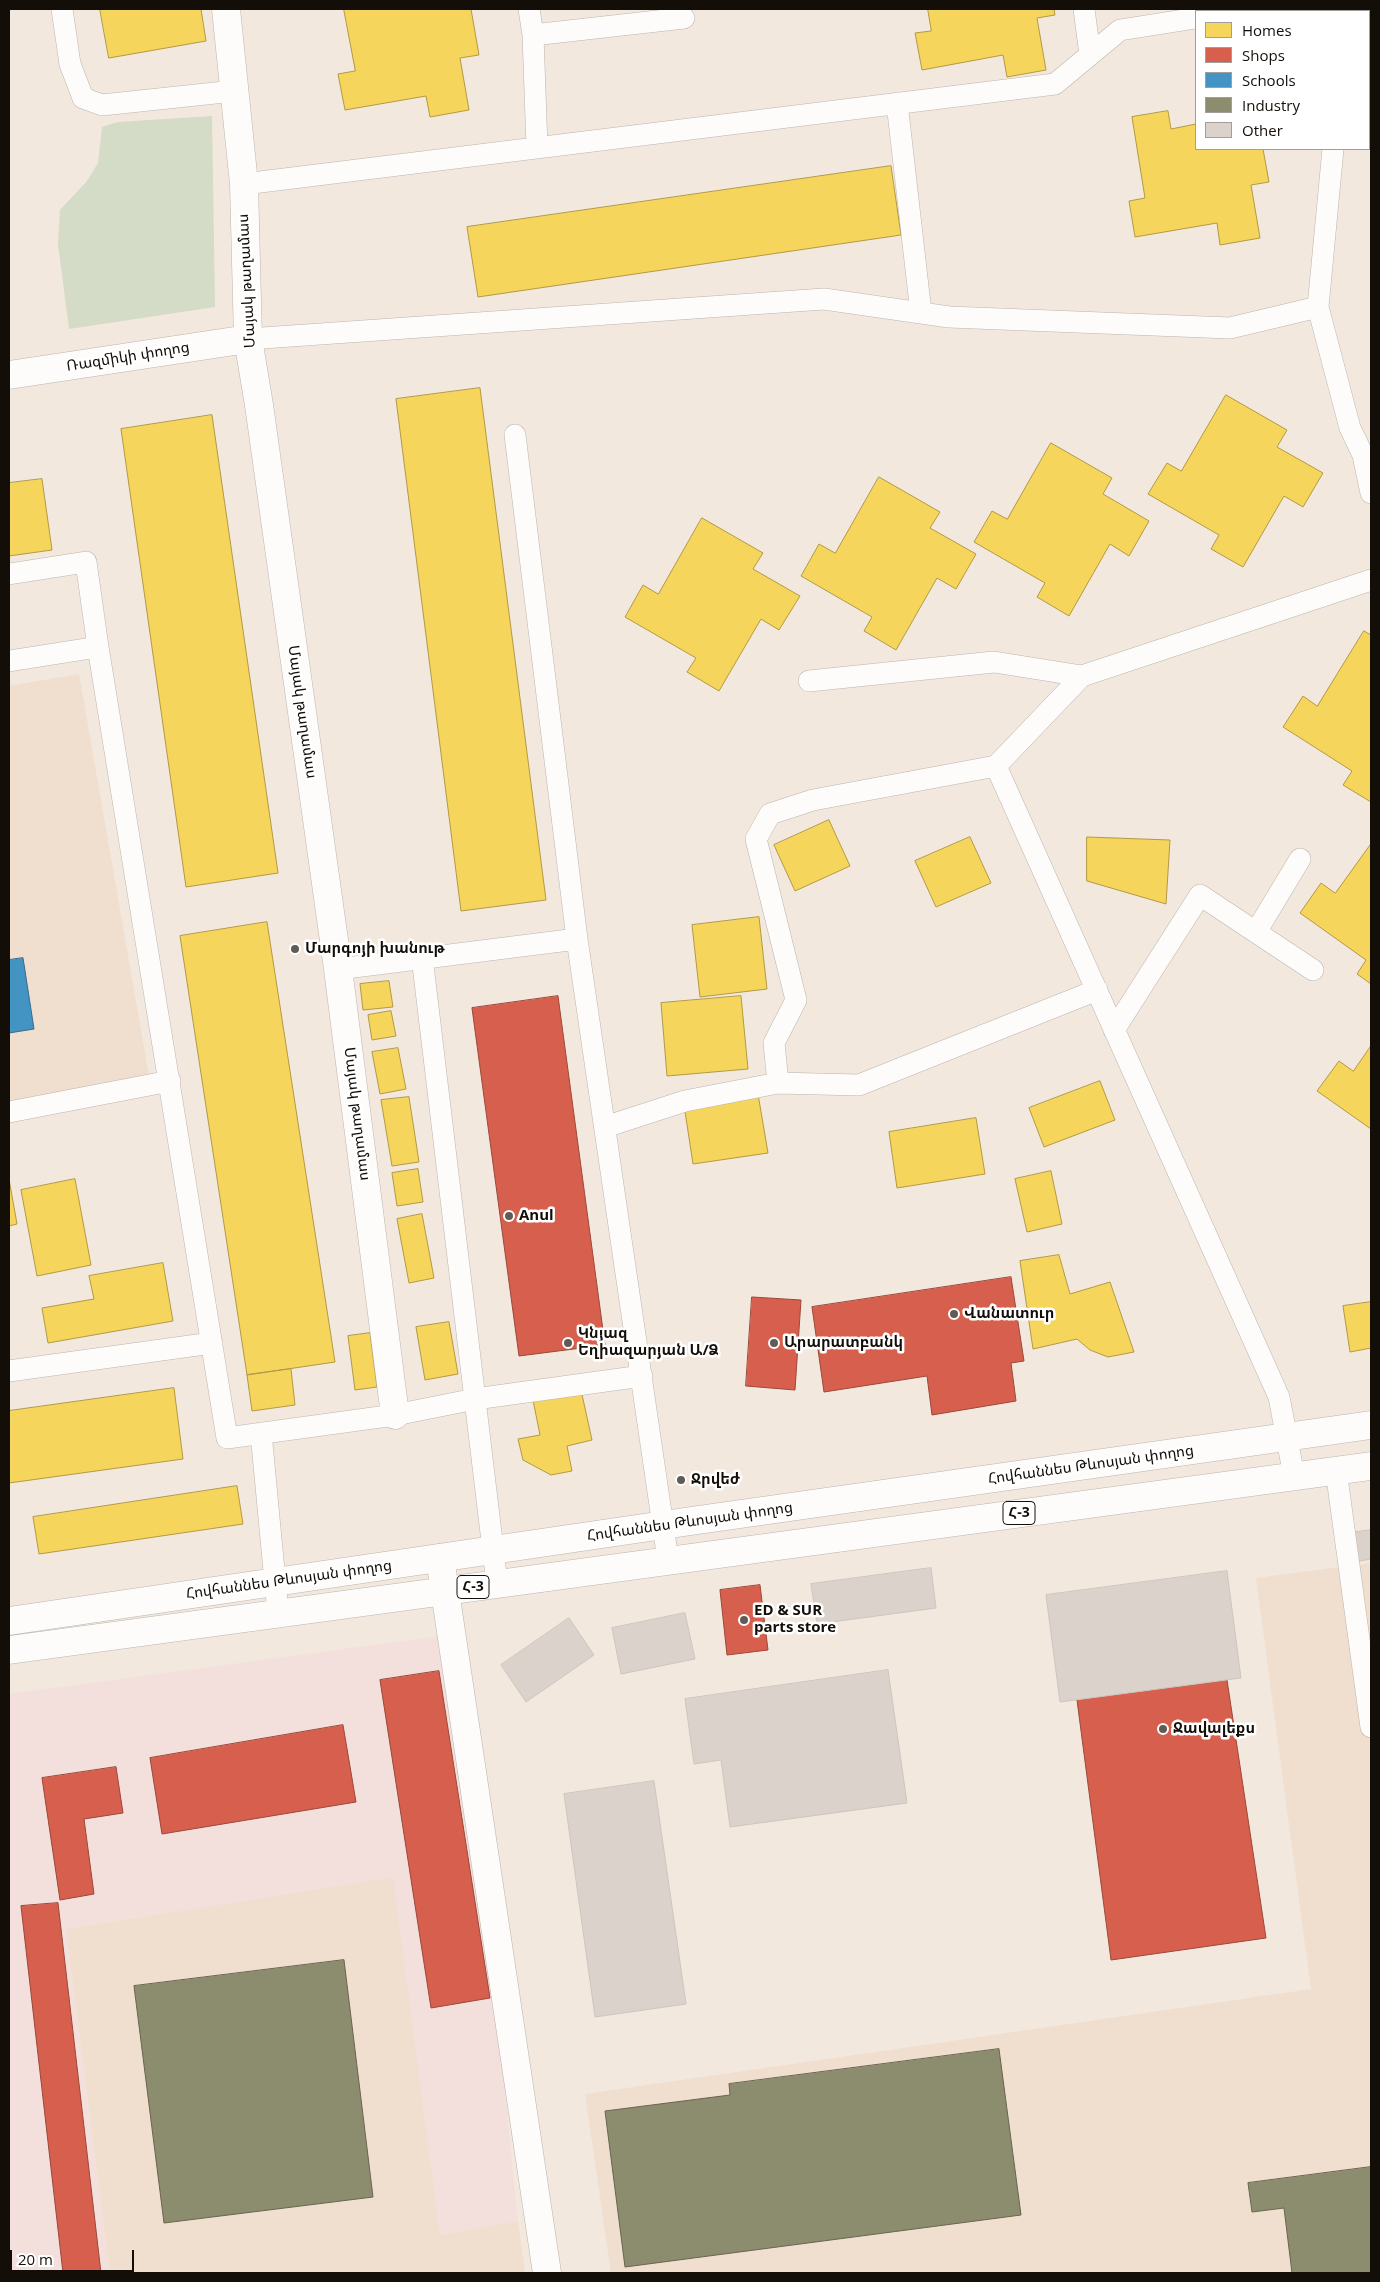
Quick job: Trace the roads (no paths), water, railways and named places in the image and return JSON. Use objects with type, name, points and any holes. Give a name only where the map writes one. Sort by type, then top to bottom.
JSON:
[{"type":"main road","name":"Մայակ թաղամաս","points":[[226,9],[244,184],[248,339],[259,405],[338,969],[395,1415]]},
{"type":"main road","name":"Ռազմիկի փողոց","points":[[9,375],[248,339]]},
{"type":"main road","name":"Հովհաննես Թևոսյան փողոց","points":[[9,1621],[663,1525],[1371,1426]]},
{"type":"main road","name":"Հովհաննես Թևոսյան փողոց","points":[[9,1650],[1371,1466]]},
{"type":"main road","points":[[440,1558],[547,2273]]},
{"type":"lane","points":[[62,9],[70,64],[83,98],[102,104],[234,91]]},
{"type":"lane","points":[[529,9],[533,35],[537,148]]},
{"type":"lane","points":[[1084,9],[1090,55]]},
{"type":"lane","points":[[533,35],[684,18]]},
{"type":"lane","points":[[244,184],[1056,84],[1120,30],[1195,18]]},
{"type":"lane","points":[[897,103],[921,313]]},
{"type":"lane","points":[[1333,150],[1318,308],[1350,428],[1363,455],[1371,493]]},
{"type":"lane","points":[[248,339],[824,299],[968,318],[1230,328],[1318,308]]},
{"type":"lane","points":[[516,435],[577,939],[668,1560]]},
{"type":"lane","points":[[9,574],[86,562],[98,647],[227,1438],[395,1415],[475,1399],[642,1376]]},
{"type":"lane","points":[[809,681],[994,662],[1082,676],[1371,580]]},
{"type":"lane","points":[[9,660],[98,647]]},
{"type":"lane","points":[[778,1083],[774,1043],[796,1000],[756,839],[770,814],[813,800],[996,766],[1082,676]]},
{"type":"lane","points":[[996,766],[1279,1397],[1294,1476]]},
{"type":"lane","points":[[1256,932],[1300,859]]},
{"type":"lane","points":[[1114,1030],[1200,895],[1313,970]]},
{"type":"lane","points":[[338,969],[577,939]]},
{"type":"lane","points":[[422,957],[497,1584]]},
{"type":"lane","points":[[605,1127],[685,1101],[778,1083],[859,1085],[1097,990]]},
{"type":"lane","points":[[9,1112],[170,1081]]},
{"type":"lane","points":[[9,1371],[212,1343]]},
{"type":"lane","points":[[261,1432],[278,1613]]},
{"type":"lane","points":[[1336,1470],[1371,1727]]},
{"type":"place","name":"Մարգոյի խանութ","points":[[295,949]]},
{"type":"place","name":"Anul","points":[[509,1216]]},
{"type":"place","name":"Վանատուր","points":[[954,1314]]},
{"type":"place","name":"Կնյազ Եղիազարյան Ա/Ձ","points":[[568,1343]]},
{"type":"place","name":"Արարատբանկ","points":[[774,1343]]},
{"type":"place","name":"Ջրվեժ","points":[[681,1480]]},
{"type":"place","name":"ED & SUR parts store","points":[[744,1620]]},
{"type":"place","name":"Ջավալեքս","points":[[1163,1729]]}]
